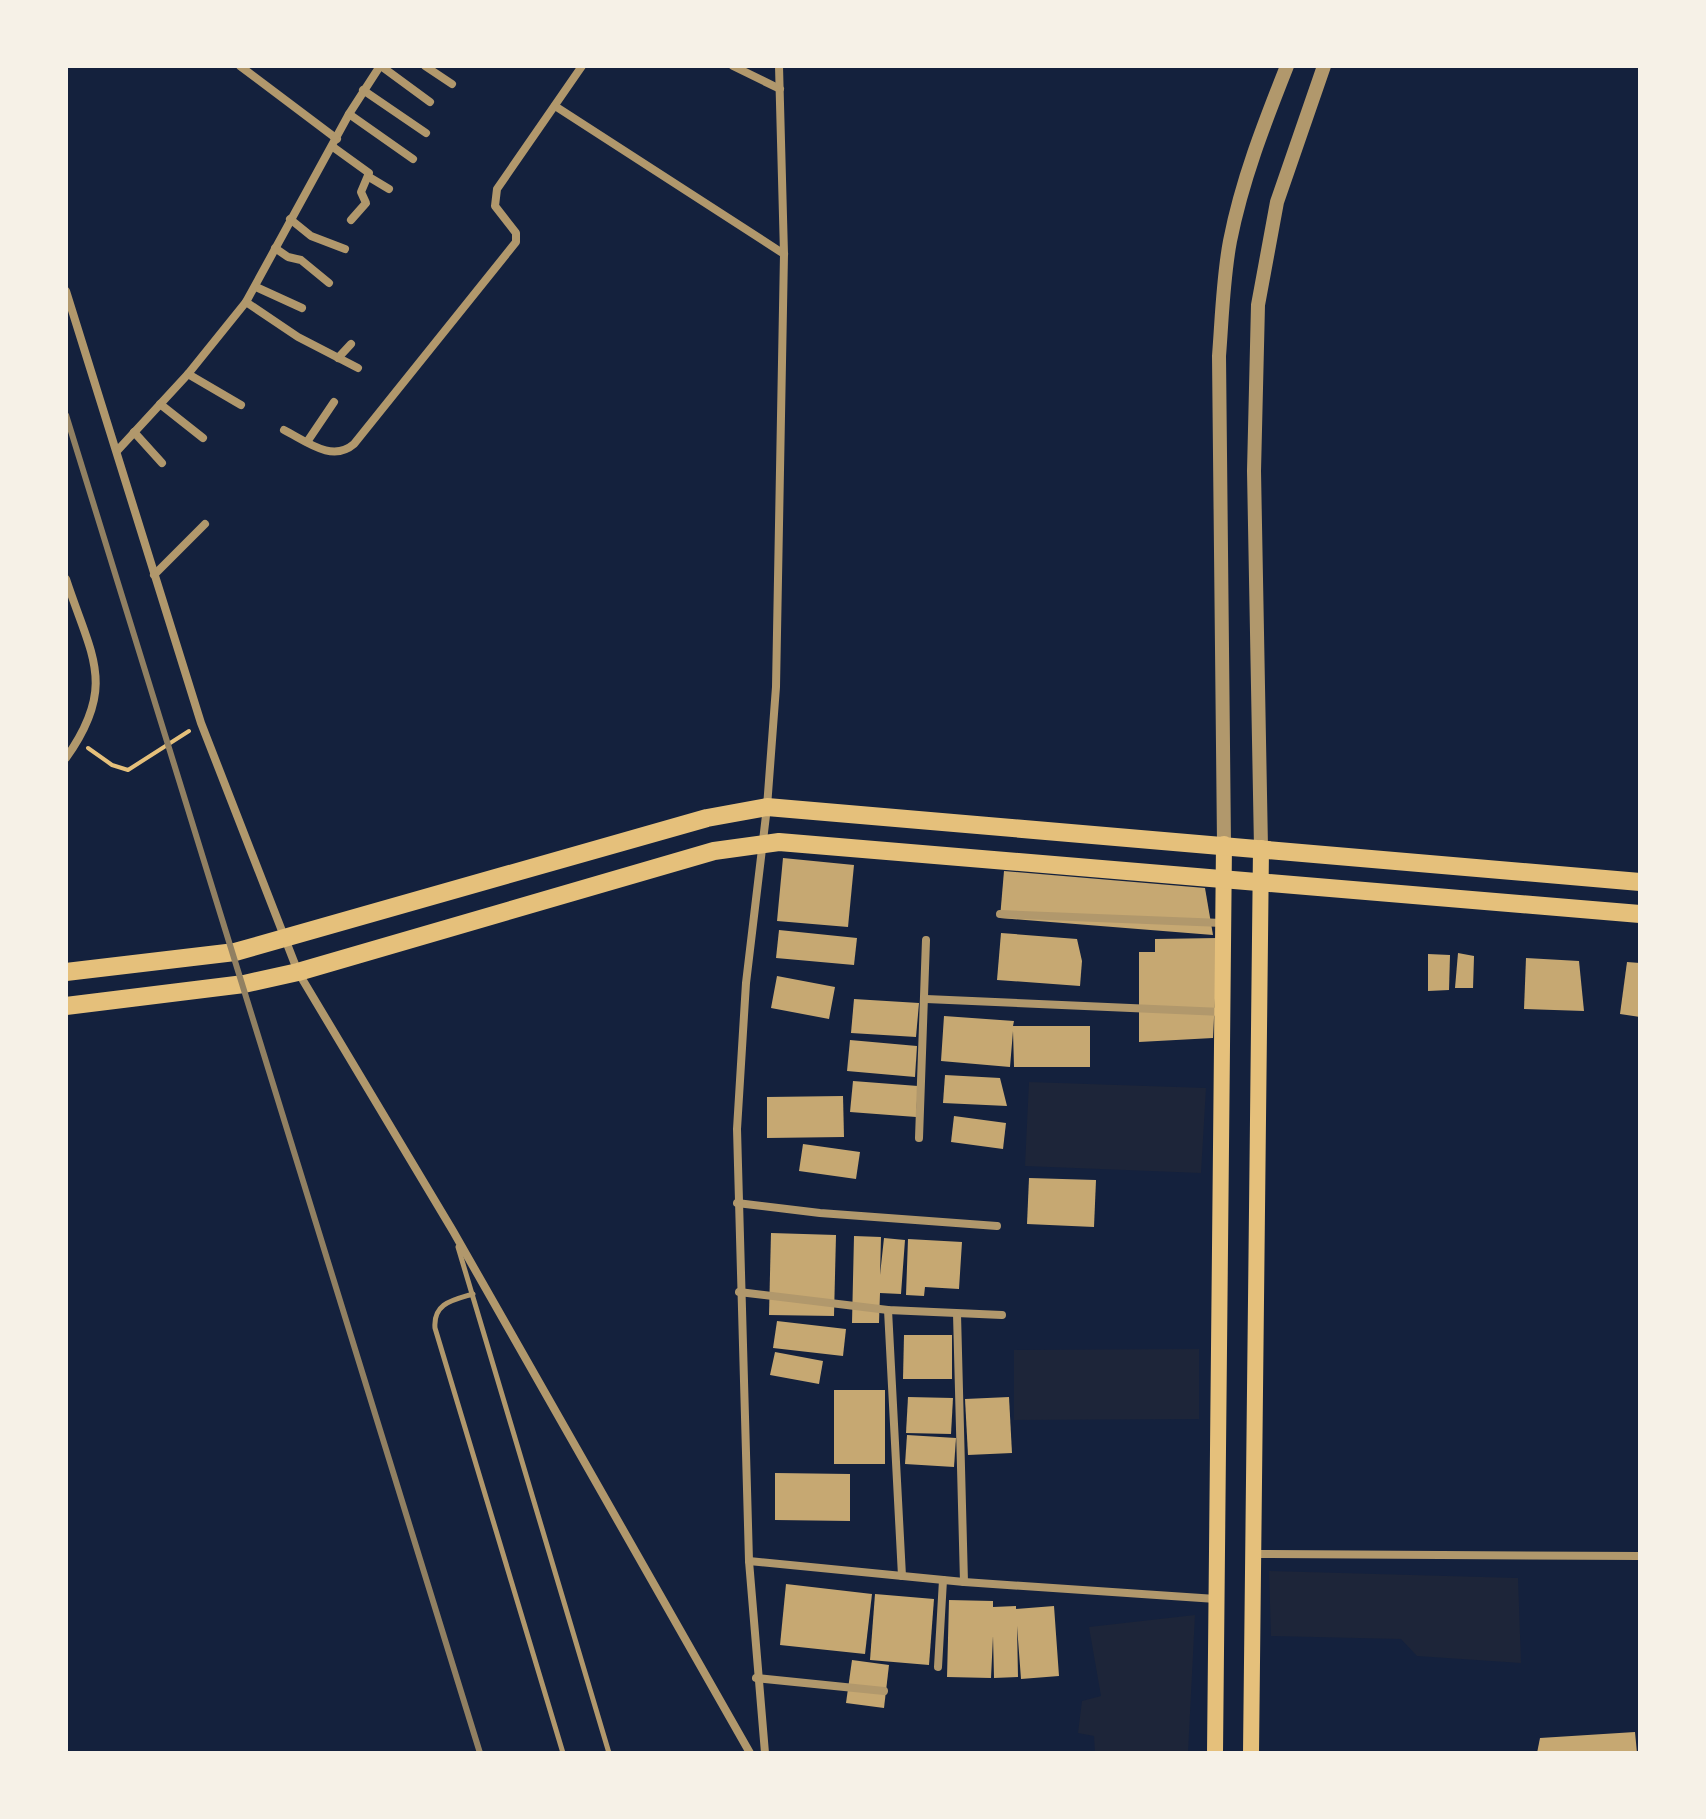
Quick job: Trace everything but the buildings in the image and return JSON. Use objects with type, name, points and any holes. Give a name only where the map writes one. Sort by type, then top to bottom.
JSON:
[{"type":"main road","points":[[66,972],[235,952],[707,818],[767,807],[1640,882]]},
{"type":"main road","points":[[66,1006],[244,984],[298,972],[714,851],[761,843],[798,842],[1640,914]]},
{"type":"main road","points":[[1215,1753],[1224,844]]},
{"type":"main road","points":[[1251,1753],[1261,848]]},
{"type":"street","points":[[240,66],[367,170],[369,177],[389,189]]},
{"type":"street","points":[[117,451],[188,374],[246,302],[349,114],[380,66],[430,102]]},
{"type":"street","points":[[425,66],[452,84]]},
{"type":"street","points":[[284,430],[330,453],[347,450],[354,444],[516,242],[516,233],[495,206],[494,197],[582,66]]},
{"type":"street","points":[[733,66],[780,89]]},
{"type":"street","points":[[765,1753],[756,1678],[749,1561],[737,1203],[740,1056],[767,807],[781,570],[784,254],[779,66]]},
{"type":"street","points":[[1224,844],[1219,356],[1223,299],[1239,202],[1265,120],[1287,66]]},
{"type":"street","points":[[1261,848],[1254,471],[1258,305],[1277,202],[1324,66]]},
{"type":"street","points":[[363,90],[426,133]]},
{"type":"street","points":[[555,106],[784,254]]},
{"type":"street","points":[[349,114],[413,159]]},
{"type":"street","points":[[351,220],[366,203],[361,192],[369,177]]},
{"type":"street","points":[[290,219],[311,236],[345,249]]},
{"type":"street","points":[[275,248],[288,257],[301,260],[329,283]]},
{"type":"street","points":[[256,287],[302,308]]},
{"type":"street","points":[[66,291],[201,723],[298,972],[453,1231],[750,1753]]},
{"type":"street","points":[[246,302],[279,326],[358,368]]},
{"type":"street","points":[[338,358],[351,344]]},
{"type":"street","points":[[188,374],[241,405]]},
{"type":"street","points":[[307,442],[334,402]]},
{"type":"street","points":[[160,404],[203,438]]},
{"type":"street","points":[[134,432],[162,463]]},
{"type":"street","points":[[154,575],[205,524]]},
{"type":"street","points":[[66,579],[68,595],[98,685],[89,724],[66,758]]},
{"type":"street","points":[[1000,914],[1223,923]]},
{"type":"street","points":[[919,1138],[926,940]]},
{"type":"street","points":[[926,999],[1222,1012]]},
{"type":"street","points":[[737,1203],[875,1218],[997,1226]]},
{"type":"street","points":[[739,1292],[888,1310],[1002,1315]]},
{"type":"street","points":[[888,1310],[902,1576]]},
{"type":"street","points":[[957,1314],[964,1582]]},
{"type":"street","points":[[1254,1554],[1640,1556]]},
{"type":"street","points":[[749,1561],[964,1582],[1217,1599]]},
{"type":"street","points":[[938,1667],[943,1580]]},
{"type":"street","points":[[756,1678],[884,1691]]},
{"type":"lane","points":[[453,1231],[609,1753]]},
{"type":"lane","points":[[473,1294],[442,1305],[436,1315],[435,1328],[563,1753]]},
{"type":"path","points":[[78,741],[112,765],[128,770],[201,723]]},
{"type":"shaded area","points":[[1029,1082],[1206,1088],[1201,1173],[1025,1166]]},
{"type":"shaded area","points":[[1199,1349],[1199,1419],[1014,1420],[1014,1350]]},
{"type":"shaded area","points":[[1269,1571],[1518,1578],[1521,1663],[1417,1656],[1401,1639],[1271,1636]]},
{"type":"shaded area","points":[[1195,1615],[1188,1753],[1095,1753],[1094,1736],[1078,1733],[1082,1701],[1101,1696],[1089,1627]]},
{"type":"railway","points":[[66,415],[480,1753]]}]
